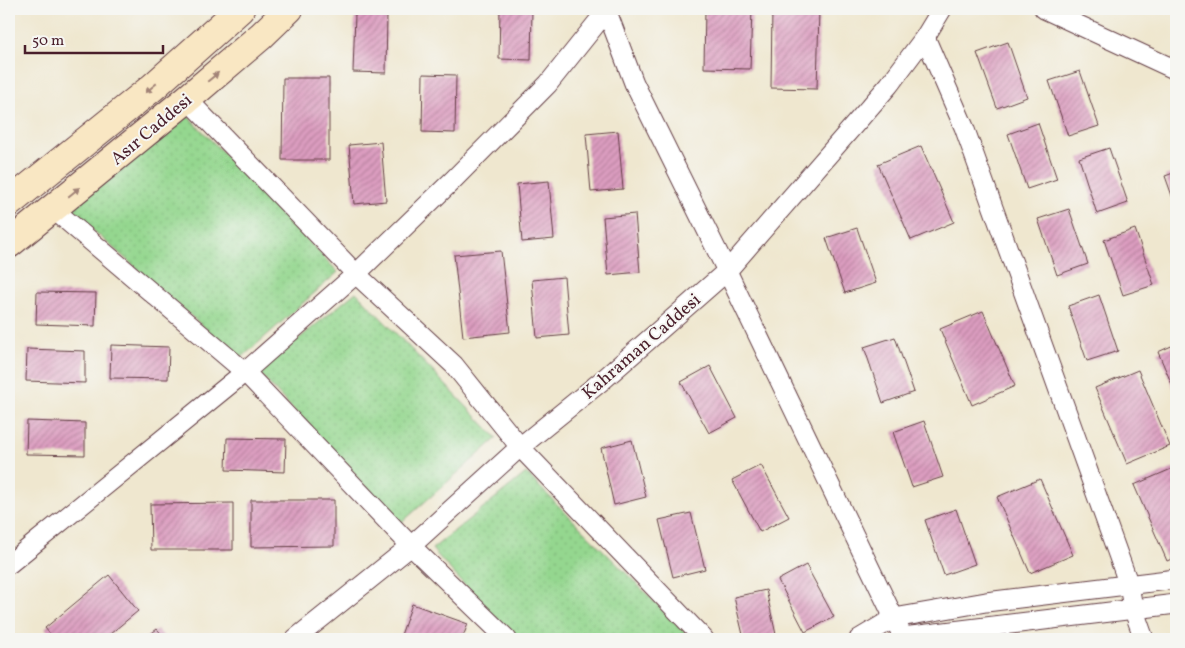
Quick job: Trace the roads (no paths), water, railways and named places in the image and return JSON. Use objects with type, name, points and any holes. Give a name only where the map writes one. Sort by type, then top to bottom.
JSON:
[{"type":"street","name":"Asır Caddesi","points":[[9,203],[153,87],[240,9]]},
{"type":"street","name":"Asır Caddesi","points":[[9,244],[187,99],[261,36],[289,9]]},
{"type":"street","name":"Kahraman Caddesi","points":[[294,639],[411,546],[520,447],[604,379],[727,271],[889,85],[925,37],[942,9]]},
{"type":"street","points":[[1044,9],[1176,70]]},
{"type":"street","points":[[606,10],[634,83],[727,271],[902,638],[1176,604]]},
{"type":"street","points":[[9,564],[245,372],[356,274],[548,84],[606,10]]},
{"type":"street","points":[[925,37],[964,127],[1129,585],[1133,608],[1144,639]]},
{"type":"street","points":[[187,99],[356,274],[454,365],[520,447],[704,639]]},
{"type":"street","points":[[54,209],[245,372],[411,546],[507,639]]},
{"type":"street","points":[[859,639],[894,618],[986,602],[1176,579]]}]
